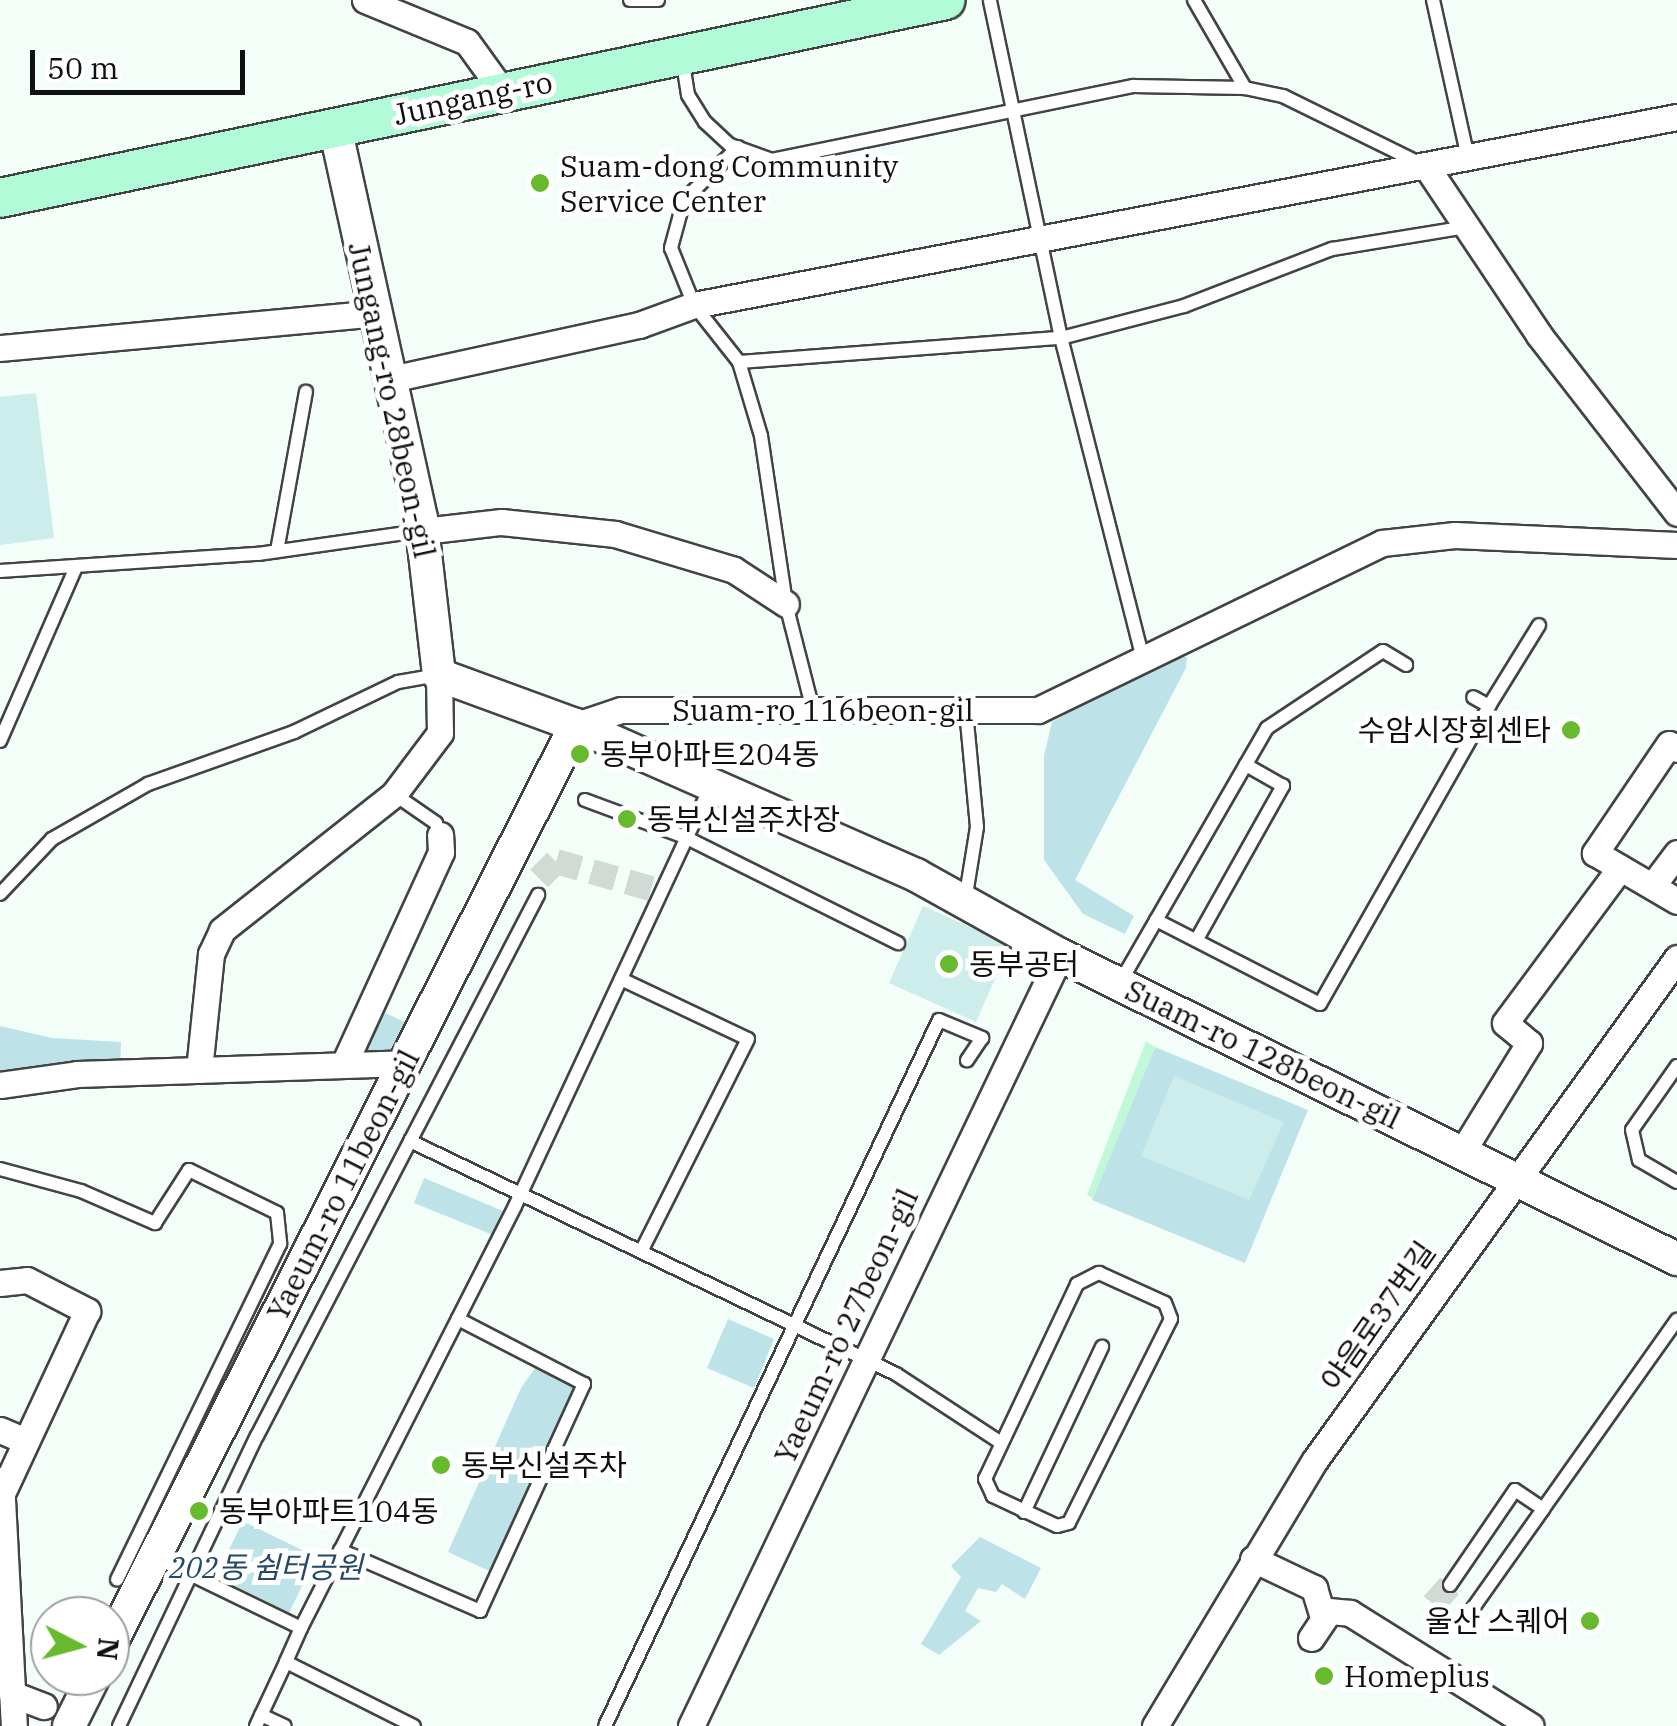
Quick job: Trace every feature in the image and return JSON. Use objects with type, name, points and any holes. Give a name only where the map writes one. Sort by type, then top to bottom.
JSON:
[{"type":"main road","name":"Jungang-ro","points":[[0,198],[681,55],[883,6],[946,0]]},
{"type":"street","points":[[365,0],[467,42],[503,92]]},
{"type":"street","points":[[390,379],[639,325],[694,305],[1677,118]]},
{"type":"street","name":"Jungang-ro 28beon-gil","points":[[335,127],[423,530],[439,675]]},
{"type":"street","points":[[1426,166],[1550,350],[1677,513]]},
{"type":"street","points":[[0,348],[376,313]]},
{"type":"street","points":[[423,530],[501,522],[615,534],[734,570],[786,604]]},
{"type":"street","name":"Suam-ro 116beon-gil","points":[[576,725],[621,710],[1038,710],[1382,543],[1455,535],[1677,545]]},
{"type":"street","points":[[199,1070],[211,954],[222,930],[394,794],[440,733],[439,675],[576,725]]},
{"type":"street","name":"Suam-ro 128beon-gil","points":[[576,725],[712,783],[965,902],[1060,954],[1677,1259]]},
{"type":"street","name":"Yaeum-ro 11beon-gil","points":[[130,1606],[576,725]]},
{"type":"street","points":[[1677,749],[1668,744],[1595,853],[1677,901]]},
{"type":"street","points":[[344,1064],[441,852],[440,834]]},
{"type":"street","points":[[1653,885],[1677,853]]},
{"type":"street","points":[[1462,1152],[1529,1043],[1505,1022],[1620,868]]},
{"type":"street","name":"Yaeum-ro 27beon-gil","points":[[691,1726],[1060,954]]},
{"type":"street","name":"야음로37번길","points":[[1154,1726],[1315,1460],[1514,1178],[1677,958]]},
{"type":"street","points":[[0,1085],[199,1070],[405,1062]]},
{"type":"street","points":[[0,1283],[27,1280],[86,1310],[2,1493]]},
{"type":"street","points":[[0,1430],[26,1442]]},
{"type":"street","points":[[0,1465],[14,1726]]},
{"type":"street","points":[[1254,1560],[1314,1588],[1317,1627],[1334,1608],[1350,1613],[1530,1726]]},
{"type":"street","points":[[12,1694],[56,1716],[75,1696]]},
{"type":"lane","points":[[630,0],[658,0]]},
{"type":"lane","points":[[990,0],[1060,338],[1143,659]]},
{"type":"lane","points":[[1194,0],[1244,88]]},
{"type":"lane","points":[[1433,0],[1468,158]]},
{"type":"lane","points":[[681,55],[688,95],[706,122],[738,147],[772,160],[1133,86],[1244,88],[1282,96],[1426,166]]},
{"type":"lane","points":[[738,147],[684,200],[671,248],[694,305],[739,362],[761,436],[786,604],[813,710]]},
{"type":"lane","points":[[739,362],[1060,338],[1184,306],[1332,248],[1466,227]]},
{"type":"lane","points":[[277,551],[306,392]]},
{"type":"lane","points":[[0,571],[277,551],[423,530]]},
{"type":"lane","points":[[0,741],[76,566]]},
{"type":"lane","points":[[1156,920],[1320,1004],[1488,706],[1539,625]]},
{"type":"lane","points":[[1119,983],[1268,728],[1383,651],[1406,665]]},
{"type":"lane","points":[[0,894],[52,839],[148,784],[294,732],[398,682],[439,675]]},
{"type":"lane","points":[[1473,698],[1488,706]]},
{"type":"lane","points":[[965,902],[976,827],[966,710]]},
{"type":"lane","points":[[1197,939],[1283,786],[1246,765]]},
{"type":"lane","points":[[285,1726],[259,1720],[301,1628],[520,1194],[712,783]]},
{"type":"lane","points":[[394,794],[436,823],[440,834]]},
{"type":"lane","points":[[585,800],[687,838],[898,943]]},
{"type":"lane","points":[[118,1726],[187,1576],[538,896]]},
{"type":"lane","points":[[621,979],[748,1039],[641,1252]]},
{"type":"lane","points":[[605,1726],[939,1020],[982,1038],[968,1060]]},
{"type":"lane","points":[[1677,1066],[1632,1130],[1639,1160],[1677,1182]]},
{"type":"lane","points":[[410,1141],[866,1360],[1000,1442]]},
{"type":"lane","points":[[0,1170],[82,1191],[155,1222],[189,1170],[277,1213],[280,1244],[117,1580]]},
{"type":"lane","points":[[1100,1273],[1168,1306],[1162,1344],[1069,1523],[1050,1525],[986,1487],[1000,1442],[1082,1280],[1100,1273]]},
{"type":"lane","points":[[340,1550],[480,1612],[584,1384],[458,1319]]},
{"type":"lane","points":[[1461,1625],[1677,1320]]},
{"type":"lane","points":[[1024,1512],[1102,1347]]},
{"type":"lane","points":[[1450,1585],[1516,1490],[1543,1509]]},
{"type":"lane","points":[[155,1557],[187,1576],[301,1628]]},
{"type":"lane","points":[[286,1662],[414,1726]]},
{"type":"green space","points":[[1167,657],[1187,657],[1186,668],[1075,880],[1134,916],[1125,934],[1083,914],[1044,860],[1044,756],[1052,722]]},
{"type":"green space","points":[[375,1008],[413,1026],[405,1063],[350,1064]]},
{"type":"green space","points":[[0,1026],[52,1038],[121,1042],[120,1073],[0,1085]]},
{"type":"green space","points":[[1155,1047],[1308,1110],[1245,1263],[1092,1200]]},
{"type":"green space","points":[[424,1178],[503,1211],[493,1235],[414,1203]]},
{"type":"green space","points":[[728,1319],[774,1339],[754,1388],[707,1368]]},
{"type":"green space","points":[[540,1361],[583,1383],[496,1574],[448,1552],[521,1388]]},
{"type":"green space","name":"202동 쉼터공원","points":[[243,1521],[316,1557],[289,1613],[216,1576]]},
{"type":"green space","points":[[980,1537],[1041,1568],[1025,1599],[1002,1584],[996,1592],[978,1588],[965,1611],[981,1621],[939,1655],[921,1644],[961,1577],[951,1566]]},
{"type":"sand","points":[[1146,1041],[1155,1047],[1093,1198],[1087,1195]]},
{"type":"shaded area","points":[[36,393],[54,538],[0,545],[0,397]]},
{"type":"shaded area","name":"동부공터","points":[[923,906],[1010,945],[976,1022],[889,983]]},
{"type":"shaded area","points":[[1174,1076],[1284,1122],[1249,1200],[1141,1156]]},
{"type":"tunnel","points":[[539,878],[556,861],[661,891]]},
{"type":"tunnel","points":[[1433,1604],[1450,1585]]},
{"type":"place","name":"Suam-dong Community Service Center","points":[[540,183]]},
{"type":"place","name":"수암시장회센타","points":[[1571,730]]},
{"type":"place","name":"동부아파트204동","points":[[580,754]]},
{"type":"place","name":"동부신설주차장","points":[[627,819]]},
{"type":"place","name":"동부공터","points":[[949,964]]},
{"type":"place","name":"동부신설주차","points":[[441,1465]]},
{"type":"place","name":"동부아파트104동","points":[[199,1511]]},
{"type":"place","name":"울산 스퀘어","points":[[1590,1621]]},
{"type":"place","name":"Homeplus","points":[[1324,1676]]}]
